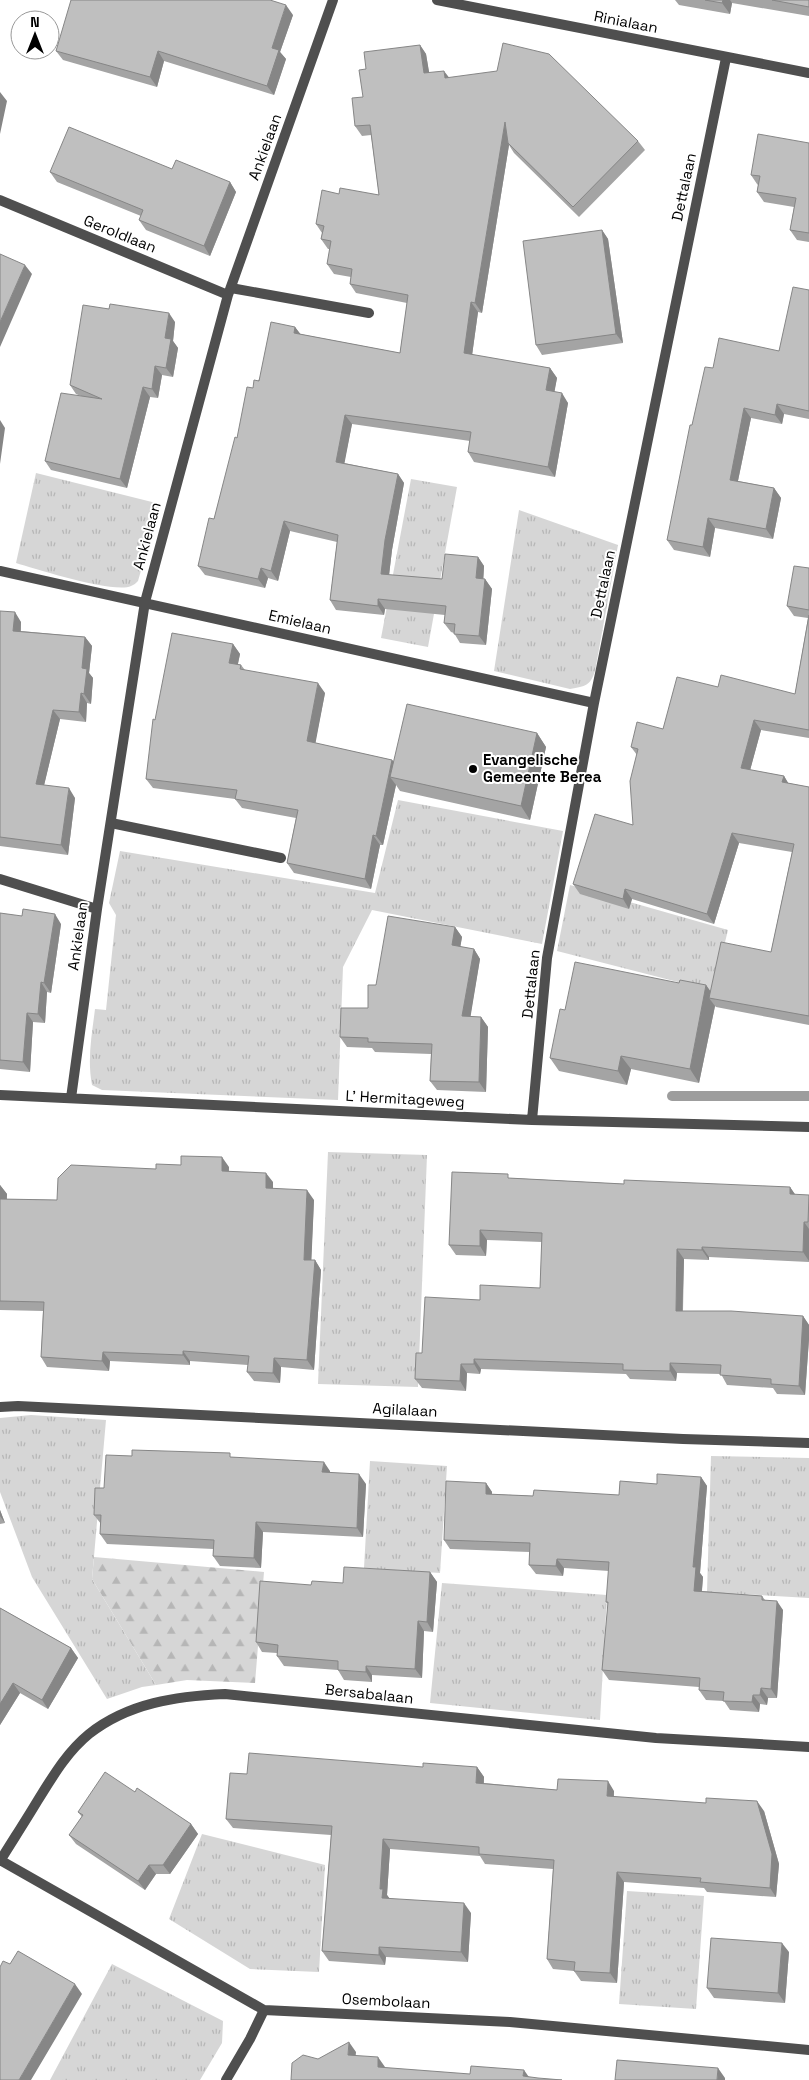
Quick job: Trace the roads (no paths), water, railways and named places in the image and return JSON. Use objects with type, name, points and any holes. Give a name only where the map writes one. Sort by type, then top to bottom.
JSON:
[{"type":"street","name":"Ankielaan","points":[[71,1098],[97,908],[145,602],[230,291],[333,0]]},
{"type":"street","name":"Rinialaan","points":[[437,0],[809,73]]},
{"type":"street","name":"Dettalaan","points":[[532,1120],[547,958],[594,703],[726,58]]},
{"type":"street","name":"Geroldlaan","points":[[0,200],[230,291],[369,313]]},
{"type":"street","name":"Emielaan","points":[[0,571],[594,703]]},
{"type":"street","points":[[110,823],[281,858]]},
{"type":"street","points":[[0,879],[97,908]]},
{"type":"street","name":"L' Hermitageweg","points":[[0,1095],[532,1120],[809,1127]]},
{"type":"street","name":"Agilalaan","points":[[0,1407],[18,1406],[809,1443]]},
{"type":"street","name":"Bersabalaan","points":[[0,1860],[61,1763],[88,1734],[126,1712],[167,1699],[195,1695],[225,1694],[656,1738],[809,1748]]},
{"type":"street","name":"Osembolaan","points":[[0,1860],[264,2010],[510,2022],[809,2050]]},
{"type":"street","points":[[226,2080],[250,2039],[264,2010]]},
{"type":"waterway","points":[[672,1096],[809,1096]]},
{"type":"place","name":"Evangelische Gemeente Berea","points":[[473,769]]}]
